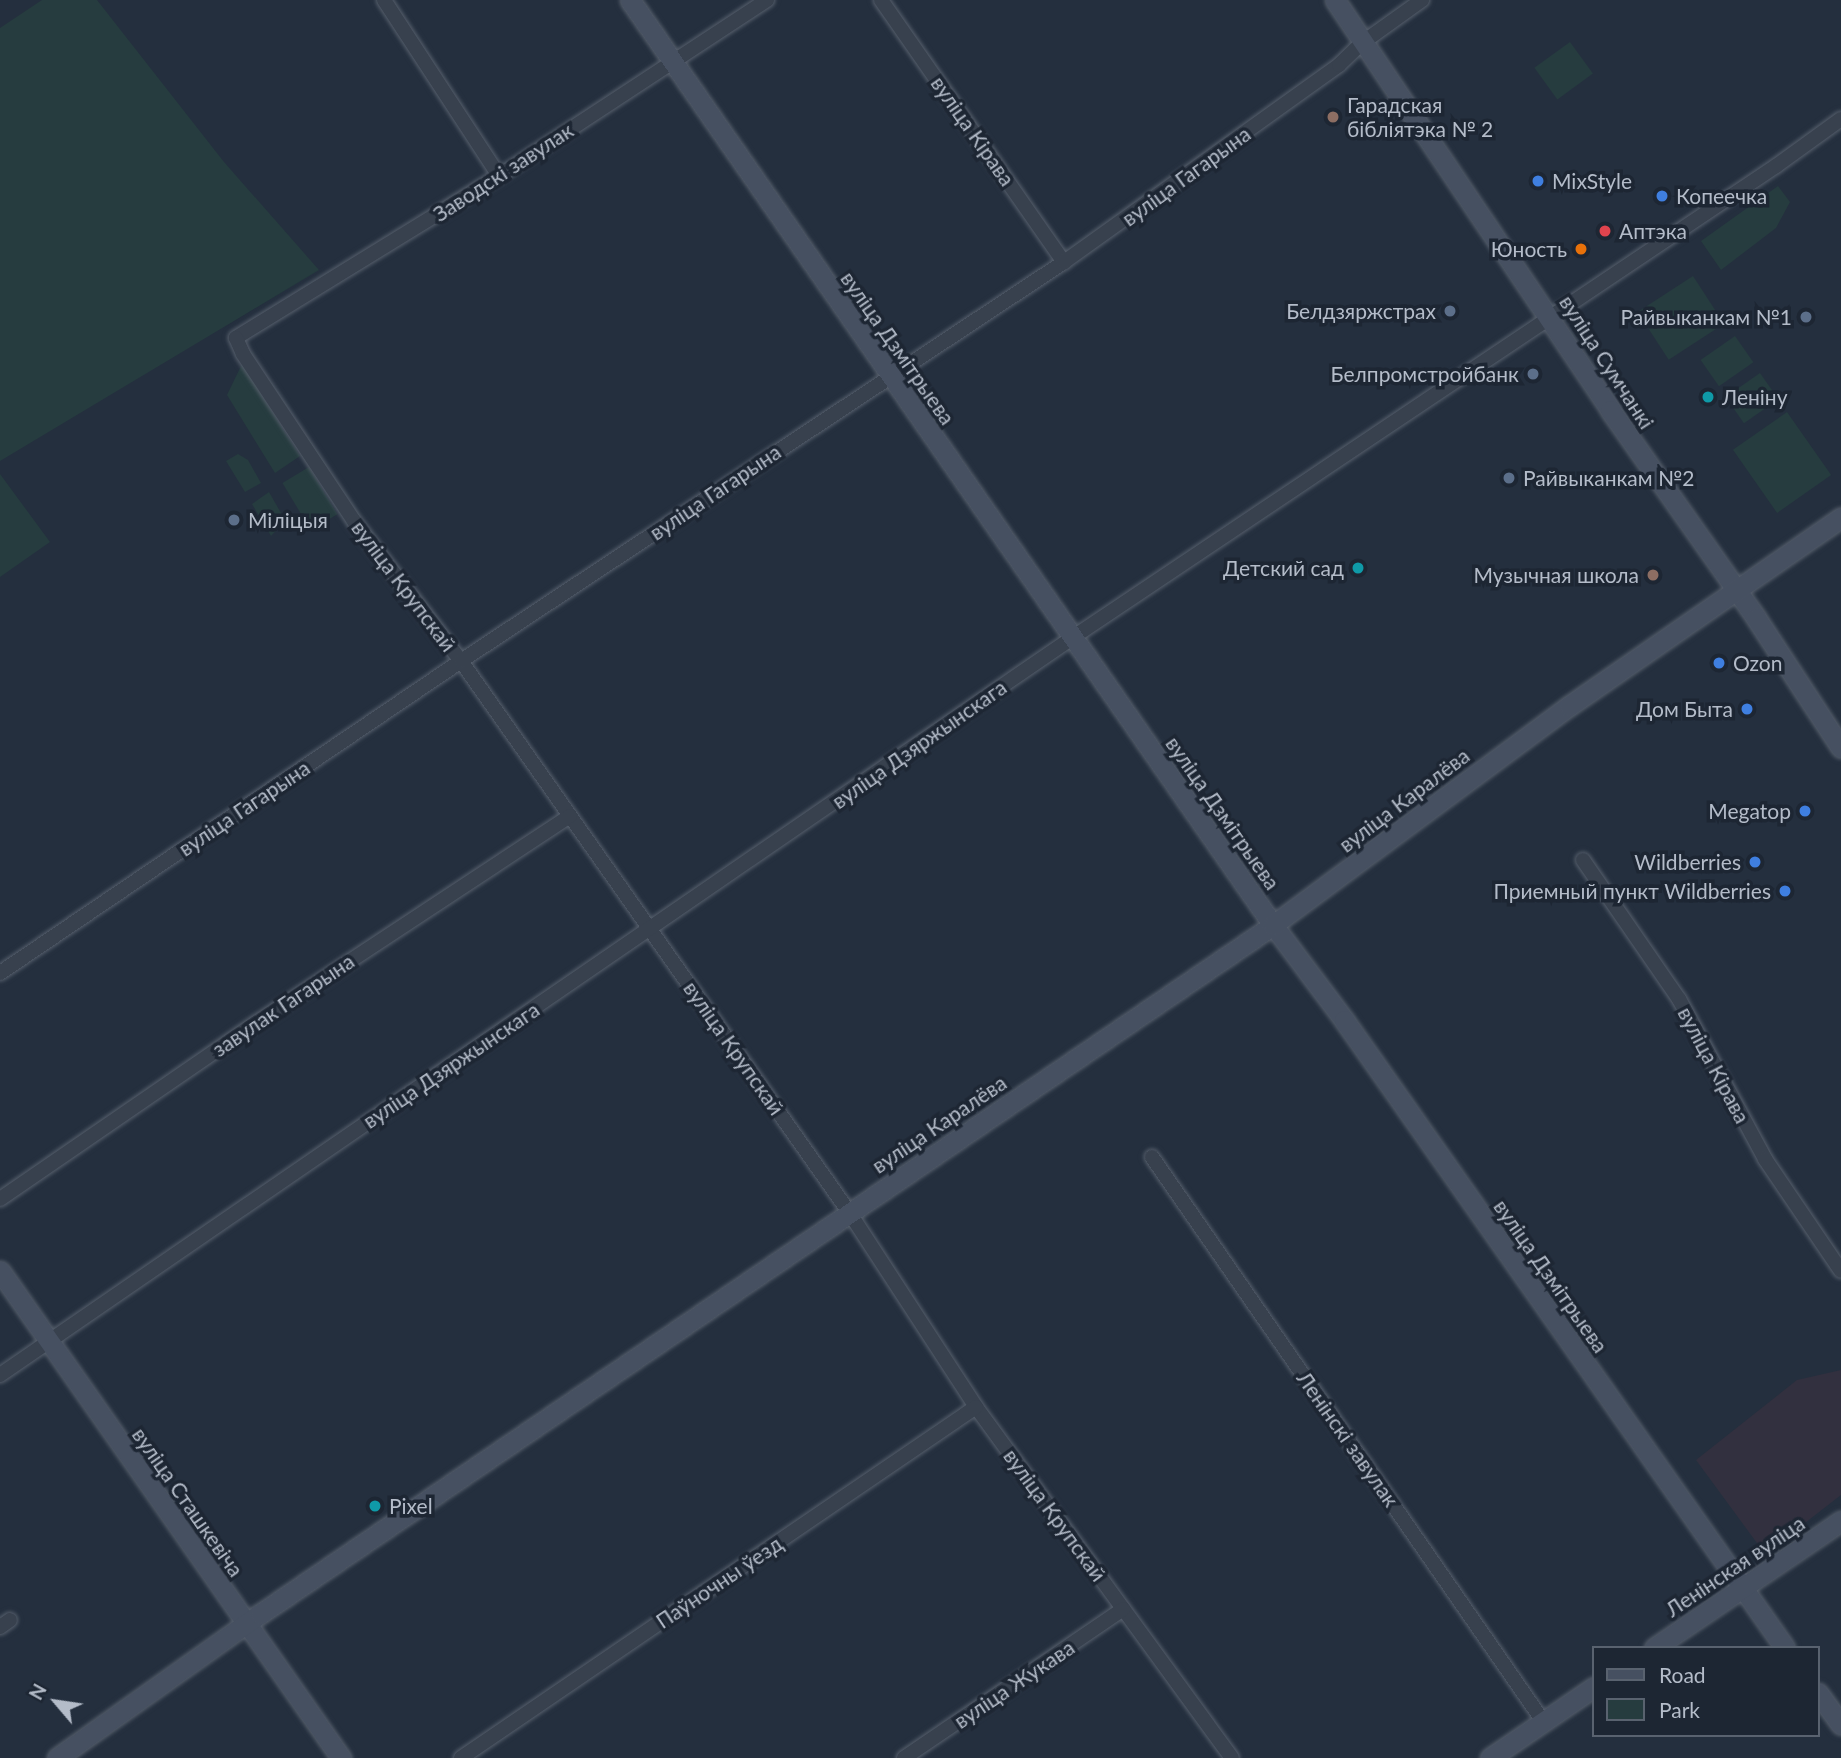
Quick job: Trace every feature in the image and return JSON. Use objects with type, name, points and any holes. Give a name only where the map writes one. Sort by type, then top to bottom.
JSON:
[{"type":"street","points":[[384,0],[499,176]]},
{"type":"street","name":"вуліца Дзмітрыева","points":[[630,0],[1273,925],[1344,1020],[1784,1646]]},
{"type":"street","name":"Заводскі завулак","points":[[236,338],[499,176],[767,0]]},
{"type":"street","name":"вуліца Кірава","points":[[881,0],[1064,262]]},
{"type":"street","name":"вуліца Сумчанкі","points":[[1335,0],[1841,748]]},
{"type":"street","name":"вуліца Гагарына","points":[[0,973],[461,661],[1064,262],[1339,65],[1362,43],[1422,0]]},
{"type":"street","name":"вуліца Дзяржынскага","points":[[0,1375],[1072,638],[1550,318],[1841,119]]},
{"type":"street","name":"вуліца Крупскай","points":[[236,338],[243,354],[354,521],[461,661],[849,1212],[976,1407],[1232,1758]]},
{"type":"street","name":"вуліца Каралёва","points":[[57,1758],[246,1624],[1273,925],[1569,706],[1841,518]]},
{"type":"street","name":"завулак Гагарына","points":[[0,1199],[256,1023],[570,816]]},
{"type":"street","name":"вуліца Кірава","points":[[1583,860],[1679,999],[1765,1159],[1841,1271]]},
{"type":"street","name":"Ленінскі завулак","points":[[1152,1157],[1543,1721]]},
{"type":"street","name":"вуліца Сташкевіча","points":[[0,1271],[341,1758]]},
{"type":"street","name":"Паўночны ўезд","points":[[461,1758],[976,1407]]},
{"type":"street","name":"Ленінская вуліца","points":[[1657,1646],[1841,1521]]},
{"type":"street","name":"вуліца Жукава","points":[[904,1758],[1123,1609]]},
{"type":"street","points":[[1490,1758],[1592,1688]]},
{"type":"street","points":[[1820,1696],[1841,1725]]},
{"type":"shaded area","points":[[1841,1370],[1841,1495],[1765,1554],[1696,1460],[1797,1380]]},
{"type":"green space","points":[[42,0],[97,0],[224,162],[319,270],[0,461],[0,28]]},
{"type":"green space","points":[[1570,42],[1593,74],[1557,99],[1534,68]]},
{"type":"green space","points":[[1778,186],[1790,202],[1776,228],[1721,270],[1701,241]]},
{"type":"green space","points":[[1693,276],[1724,324],[1669,360],[1638,312]]},
{"type":"green space","points":[[1735,336],[1753,362],[1719,386],[1701,360]]},
{"type":"green space","points":[[242,364],[300,456],[275,473],[227,395]]},
{"type":"green space","points":[[1760,373],[1778,399],[1744,423],[1726,397]]},
{"type":"green space","points":[[1787,412],[1831,475],[1777,513],[1733,450]]},
{"type":"green space","points":[[238,454],[248,460],[261,483],[245,492],[226,461]]},
{"type":"green space","points":[[309,467],[337,514],[311,530],[282,483]]},
{"type":"green space","points":[[0,474],[50,542],[0,577]]},
{"type":"green space","points":[[269,492],[281,513],[282,524],[271,536],[252,504]]},
{"type":"place","name":"Гарадская бібліятэка № 2","points":[[1333,117]]},
{"type":"place","name":"MixStyle","points":[[1538,181]]},
{"type":"place","name":"Копеечка","points":[[1662,196]]},
{"type":"place","name":"Аптэка","points":[[1605,231]]},
{"type":"place","name":"Юность","points":[[1581,249]]},
{"type":"place","name":"Белдзяржстрах","points":[[1450,311]]},
{"type":"place","name":"Райвыканкам №1","points":[[1806,317]]},
{"type":"place","name":"Белпромстройбанк","points":[[1533,374]]},
{"type":"place","name":"Леніну","points":[[1708,397]]},
{"type":"place","name":"Райвыканкам №2","points":[[1509,478]]},
{"type":"place","name":"Міліцыя","points":[[234,520]]},
{"type":"place","name":"Детский сад","points":[[1358,568]]},
{"type":"place","name":"Музычная школа","points":[[1653,575]]},
{"type":"place","name":"Ozon","points":[[1719,663]]},
{"type":"place","name":"Дом Быта","points":[[1747,709]]},
{"type":"place","name":"Megatop","points":[[1805,811]]},
{"type":"place","name":"Wildberries","points":[[1755,862]]},
{"type":"place","name":"Приемный пункт Wildberries","points":[[1785,891]]},
{"type":"place","name":"Pixel","points":[[375,1506]]}]
